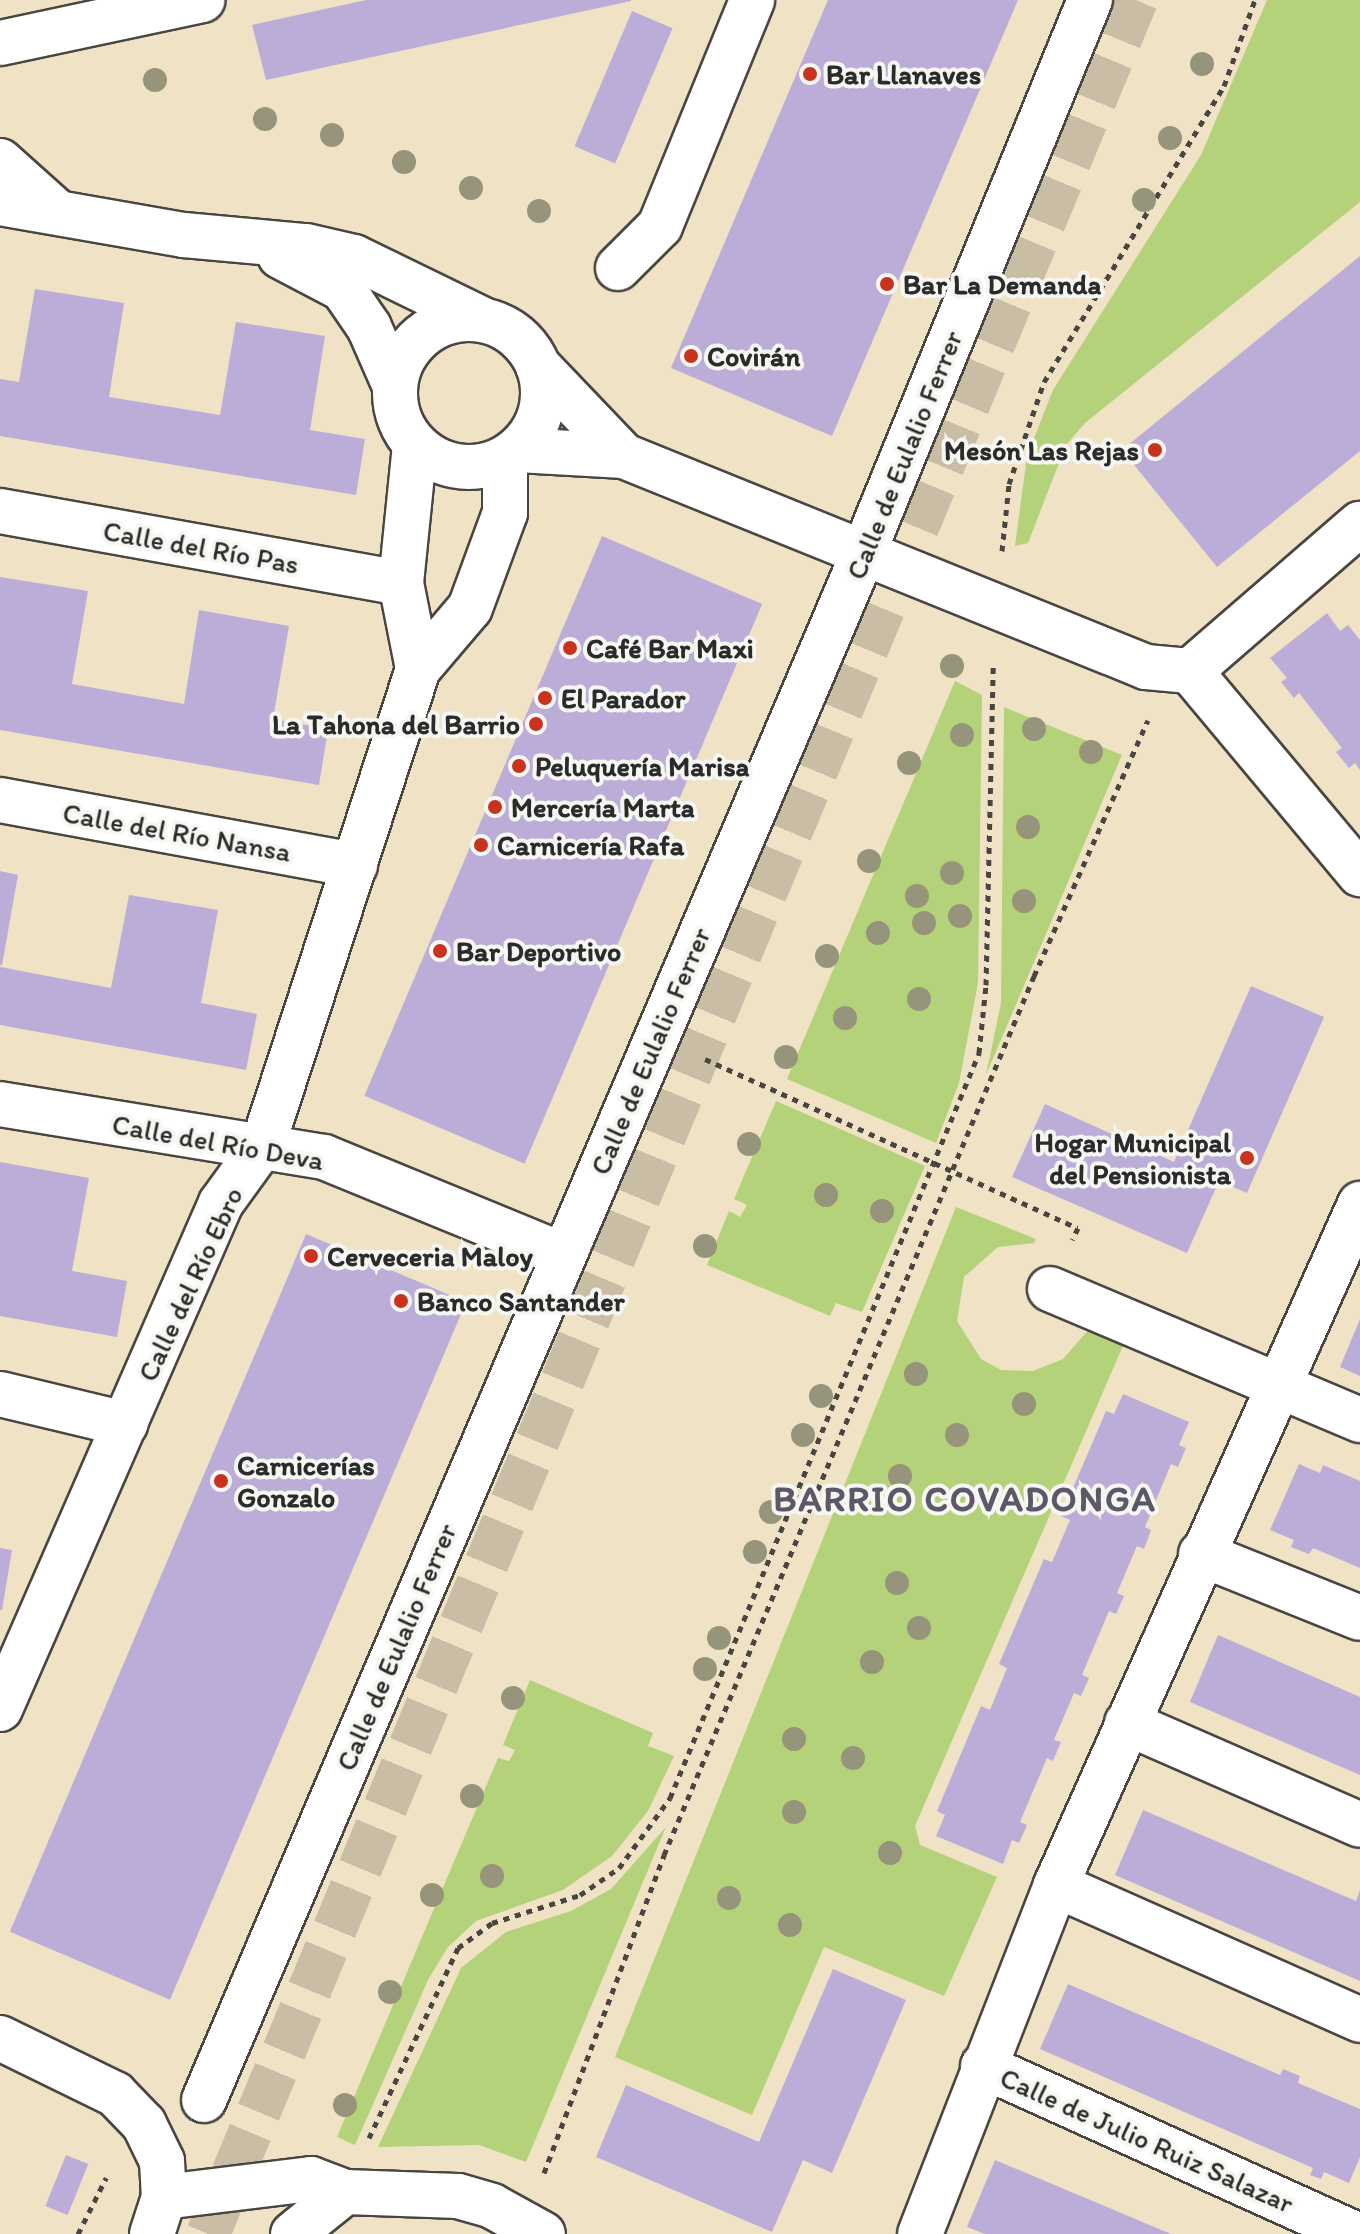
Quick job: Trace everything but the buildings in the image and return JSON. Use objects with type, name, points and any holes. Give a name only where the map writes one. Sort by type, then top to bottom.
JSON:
[{"type":"street","points":[[0,43],[202,0]]},
{"type":"street","points":[[618,268],[660,226],[752,0]]},
{"type":"street","name":"Calle de Eulalio Ferrer","points":[[204,2100],[863,554],[1090,0]]},
{"type":"street","points":[[0,161],[57,212]]},
{"type":"street","points":[[0,203],[260,246],[306,246],[354,257],[516,336],[538,366],[624,456]]},
{"type":"street","points":[[260,246],[343,289],[369,327],[394,384],[395,406],[415,445],[457,468],[481,468],[512,454],[624,456],[1146,667],[1190,671],[1355,538]]},
{"type":"street","points":[[394,384],[415,341],[458,319],[483,320]]},
{"type":"street","points":[[512,454],[542,411],[538,366]]},
{"type":"street","name":"Calle del Río Ebro","points":[[415,445],[401,583],[418,669]]},
{"type":"street","name":"Calle del Río Ebro","points":[[3,1694],[221,1203],[263,1145],[418,669],[470,608],[505,513],[512,454]]},
{"type":"street","name":"Calle del Río Pas","points":[[0,511],[401,583]]},
{"type":"street","points":[[1190,671],[1360,874]]},
{"type":"street","name":"Calle del Río Nansa","points":[[0,800],[355,865]]},
{"type":"street","name":"Calle del Río Deva","points":[[0,1104],[324,1157],[563,1255]]},
{"type":"street","name":"Calle de Julio Ruiz Salazar","points":[[920,2234],[1056,1885],[1276,1383],[1360,1204]]},
{"type":"street","points":[[1050,1289],[1360,1420]]},
{"type":"street","points":[[0,1394],[125,1424]]},
{"type":"street","points":[[1201,1554],[1360,1618]]},
{"type":"street","points":[[1127,1723],[1360,1825]]},
{"type":"street","points":[[1056,1885],[1360,2020]]},
{"type":"street","points":[[0,2038],[115,2094],[154,2140],[158,2216],[311,2179],[345,2192],[458,2196],[534,2228]]},
{"type":"street","name":"Calle de Julio Ruiz Salazar","points":[[983,2066],[1355,2234]]},
{"type":"street","points":[[293,2234],[345,2192]]},
{"type":"path","points":[[367,2142],[458,1948],[492,1923],[580,1895],[619,1868],[670,1798],[935,1163],[979,1053],[986,985],[996,607],[1009,484],[1044,382],[1224,86],[1255,0]]},
{"type":"path","points":[[534,2228],[664,1855],[951,1171],[1148,720],[1190,671]]},
{"type":"path","points":[[657,1036],[1078,1228],[1050,1289]]},
{"type":"green space","points":[[1267,0],[1360,0],[1360,202],[1085,423],[1066,445],[1028,543],[1015,546],[1027,456],[1053,390],[1201,155]]},
{"type":"green space","points":[[955,681],[982,695],[978,983],[959,1083],[936,1143],[787,1079]]},
{"type":"green space","points":[[1004,707],[1122,755],[986,1075],[1001,1003]]},
{"type":"green space","points":[[776,1101],[925,1166],[862,1312],[836,1303],[830,1316],[707,1265],[729,1211],[740,1217],[747,1205],[734,1199]]},
{"type":"green space","points":[[956,1207],[1036,1239],[1034,1243],[998,1247],[964,1277],[957,1321],[981,1359],[1001,1370],[1033,1371],[1063,1359],[1091,1327],[1129,1332],[915,1826],[920,1845],[997,1877],[944,1996],[824,1947],[752,2115],[615,2057]]},
{"type":"green space","points":[[530,1680],[653,1733],[648,1746],[674,1756],[648,1811],[612,1856],[563,1890],[476,1921],[448,1947],[428,1980],[355,2145],[337,2137],[498,1758],[509,1761],[515,1750],[503,1745]]},
{"type":"green space","points":[[666,1827],[526,2162],[479,2145],[378,2147],[461,1968],[506,1932],[571,1911],[611,1889]]},
{"type":"tunnel","points":[[208,2234],[1136,0]]},
{"type":"place","name":"Bar Llanaves","points":[[810,74]]},
{"type":"place","name":"Bar La Demanda","points":[[887,284]]},
{"type":"place","name":"Covirán","points":[[691,356]]},
{"type":"place","name":"Mesón Las Rejas","points":[[1155,450]]},
{"type":"place","name":"Café Bar Maxi","points":[[570,648]]},
{"type":"place","name":"El Parador","points":[[545,698]]},
{"type":"place","name":"La Tahona del Barrio","points":[[536,724]]},
{"type":"place","name":"Peluquería Marisa","points":[[519,766]]},
{"type":"place","name":"Mercería Marta","points":[[495,807]]},
{"type":"place","name":"Carnicería Rafa","points":[[481,845]]},
{"type":"place","name":"Bar Deportivo","points":[[440,951]]},
{"type":"place","name":"Hogar Municipal del Pensionista","points":[[1247,1158]]},
{"type":"place","name":"Cerveceria Maloy","points":[[311,1256]]},
{"type":"place","name":"Banco Santander","points":[[401,1301]]},
{"type":"place","name":"Carnicerías Gonzalo","points":[[221,1481]]},
{"type":"district","name":"BARRIO COVADONGA","points":[[965,1499]]}]
